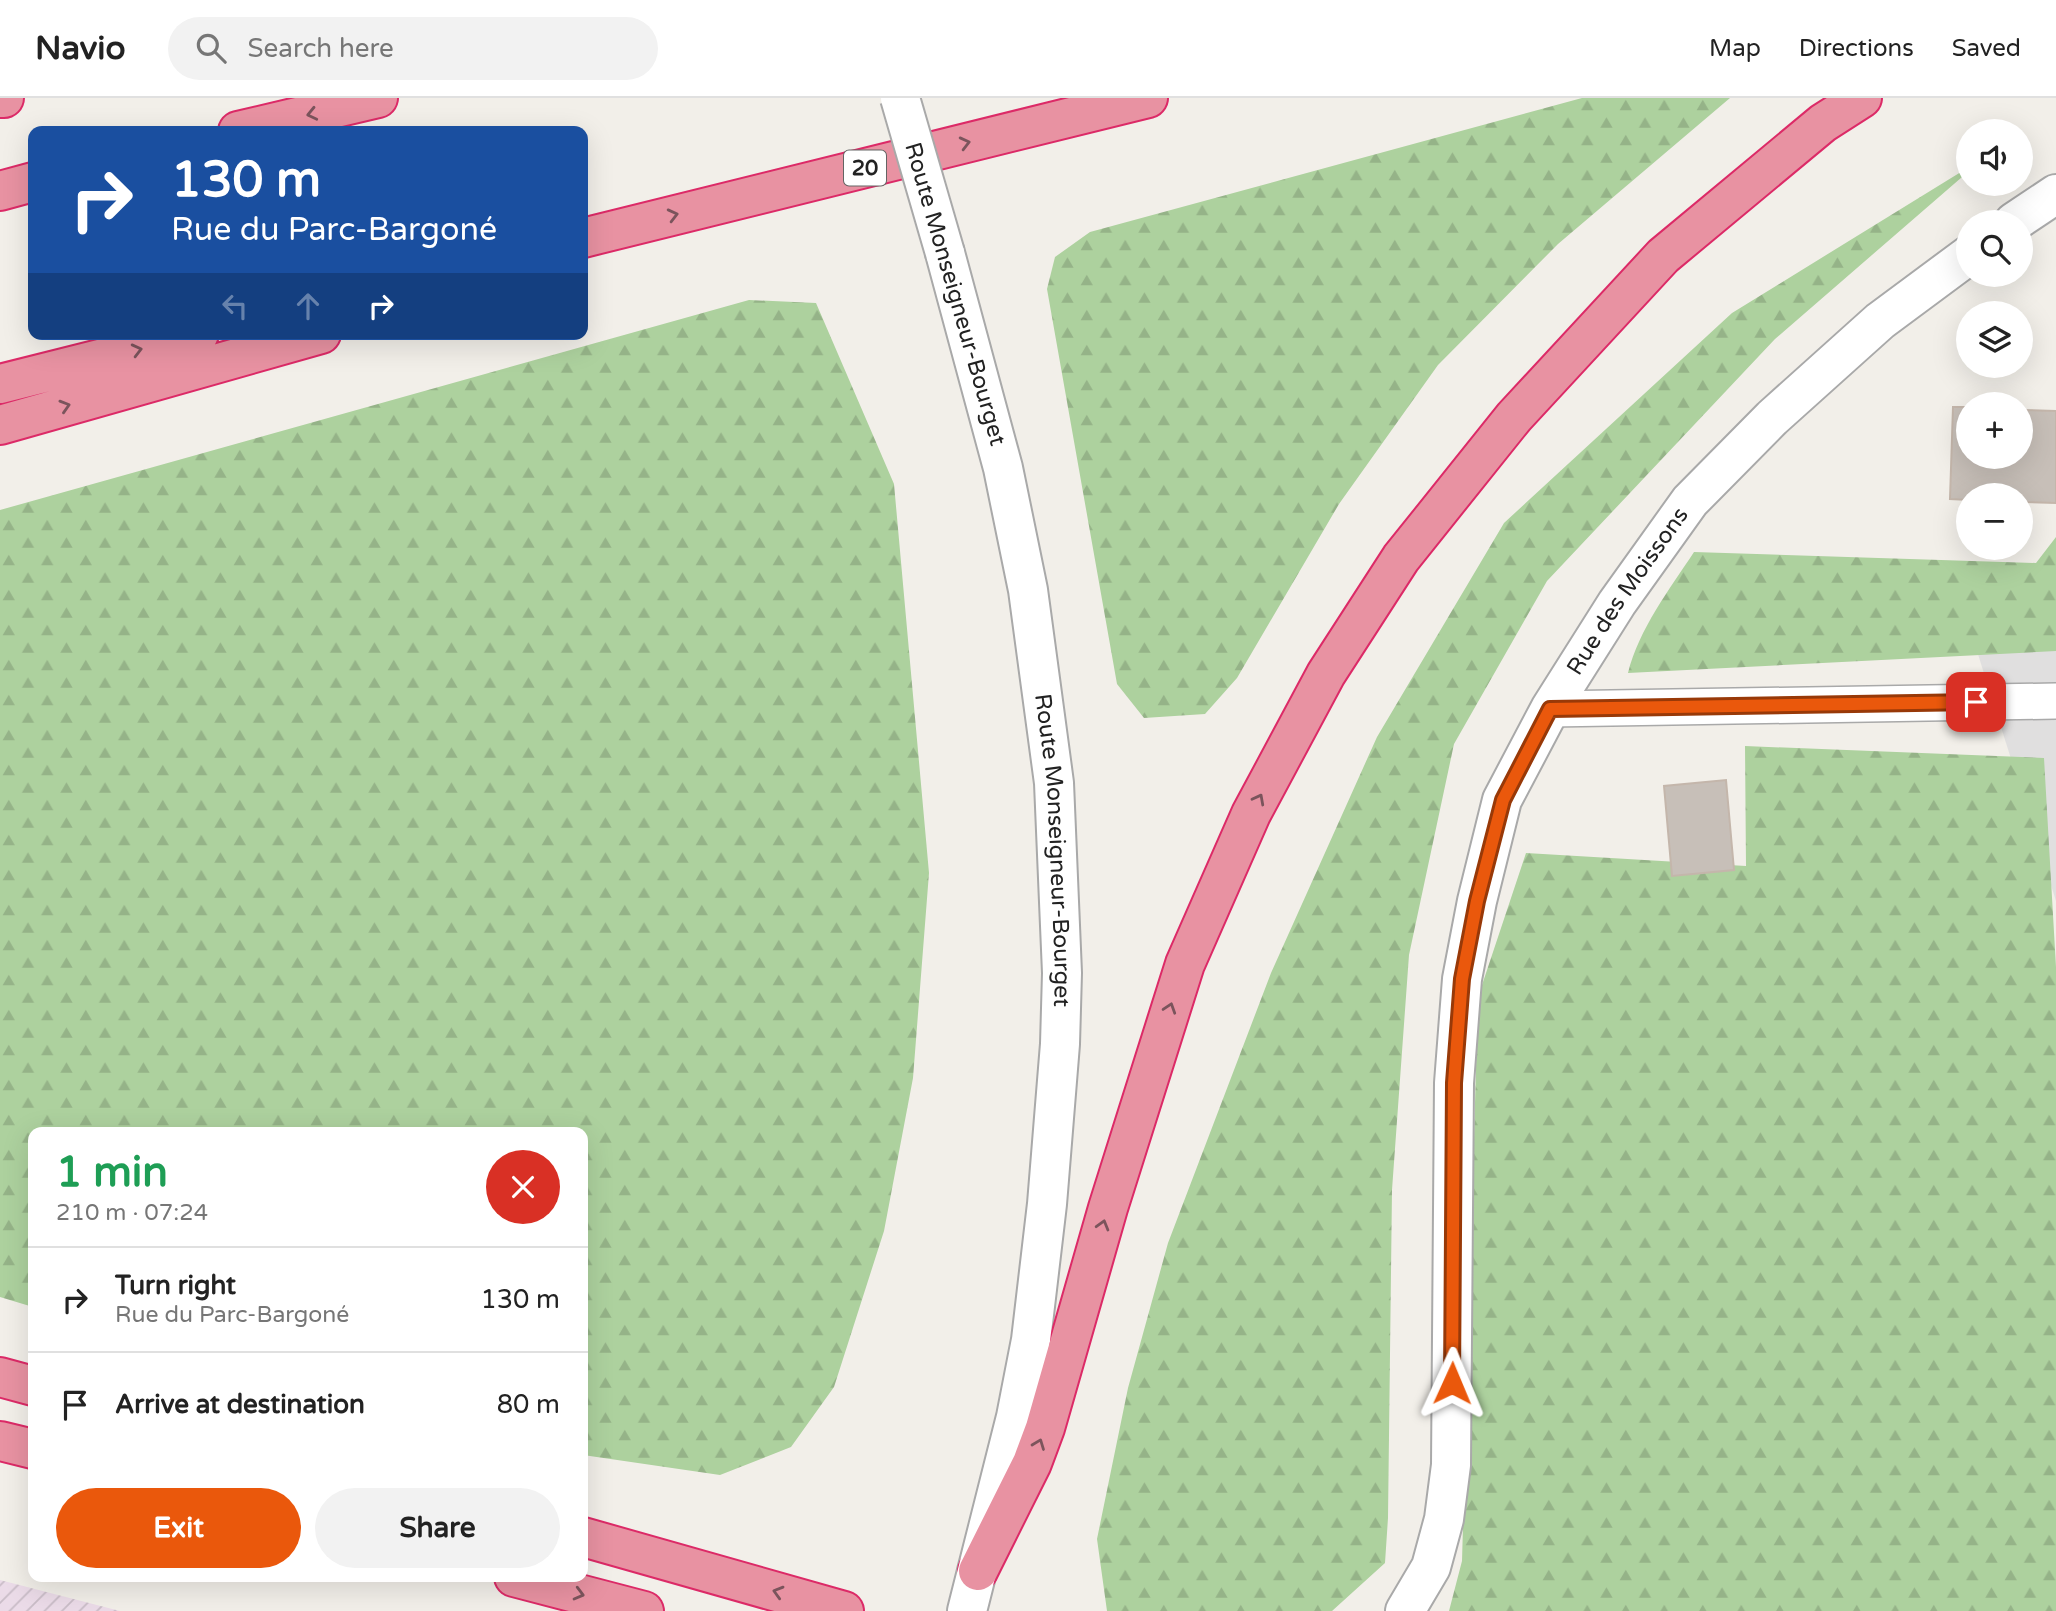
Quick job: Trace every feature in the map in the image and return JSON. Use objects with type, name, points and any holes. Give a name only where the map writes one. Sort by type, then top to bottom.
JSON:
[{"type":"highway","points":[[259,126],[378,98]]},
{"type":"highway","name":"20","points":[[588,237],[1148,98]]},
{"type":"highway","points":[[978,1572],[1032,1462],[1045,1428],[1112,1194],[1185,964],[1251,814],[1326,674],[1401,558],[1532,396],[1663,256],[1824,123],[1862,98]]},
{"type":"highway","points":[[0,191],[28,183]]},
{"type":"highway","points":[[588,244],[627,227]]},
{"type":"highway","points":[[0,384],[175,340]]},
{"type":"highway","points":[[0,425],[300,340]]},
{"type":"highway","points":[[0,1377],[28,1385]]},
{"type":"highway","points":[[0,1441],[28,1448]]},
{"type":"highway","points":[[588,1538],[844,1611]]},
{"type":"highway","points":[[533,1582],[644,1611]]},
{"type":"street","name":"Route Monseigneur-Bourget","points":[[900,98],[1003,468],[1028,590],[1054,783],[1062,973],[1060,1044],[1047,1204],[1031,1340],[1016,1417],[967,1611]]},
{"type":"street","points":[[2032,210],[2056,194]]},
{"type":"street","name":"Rue des Moissons","points":[[1405,1611],[1431,1567],[1444,1519],[1451,1465],[1454,1083],[1462,979],[1477,901],[1503,800],[1550,709],[1617,603],[1690,501],[1772,418],[1870,330],[1956,265]]},
{"type":"street","points":[[1550,709],[2056,701]]},
{"type":"shaded area","points":[[2056,586],[2056,901],[1964,610]]},
{"type":"shaded area","points":[[0,1580],[120,1611],[0,1611]]},
{"type":"green space","points":[[1582,98],[1730,98],[1558,244],[1438,365],[1339,504],[1237,678],[1205,714],[1144,718],[1117,684],[1047,289],[1055,257],[1090,232]]},
{"type":"green space","points":[[1956,175],[1956,182],[1775,339],[1547,581],[1454,744],[1409,955],[1392,1190],[1388,1518],[1385,1563],[1332,1611],[1107,1611],[1097,1539],[1128,1388],[1168,1243],[1271,973],[1377,737],[1504,523],[1732,313]]},
{"type":"green space","points":[[749,300],[816,303],[894,484],[929,873],[913,1078],[884,1231],[834,1387],[791,1447],[720,1475],[588,1456],[588,1127],[28,1127],[28,1305],[0,1297],[0,510]]},
{"type":"green space","points":[[2056,537],[2056,651],[1628,673],[1647,625],[1694,552],[2036,563]]},
{"type":"green space","points":[[1745,746],[2044,758],[2056,967],[2056,1611],[1449,1611],[1462,1561],[1478,997],[1526,853],[1746,866]]},
{"type":"building","points":[[1953,407],[1956,407],[1956,469],[2033,469],[2033,410],[2056,411],[2056,503],[2033,502],[2033,483],[1956,483],[1956,499],[1950,499]]},
{"type":"building","points":[[1726,780],[1734,870],[1672,876],[1664,786]]},
{"type":"route","points":[[1452,1383],[1454,1083],[1462,979],[1477,901],[1503,800],[1550,709],[1976,702]]}]
